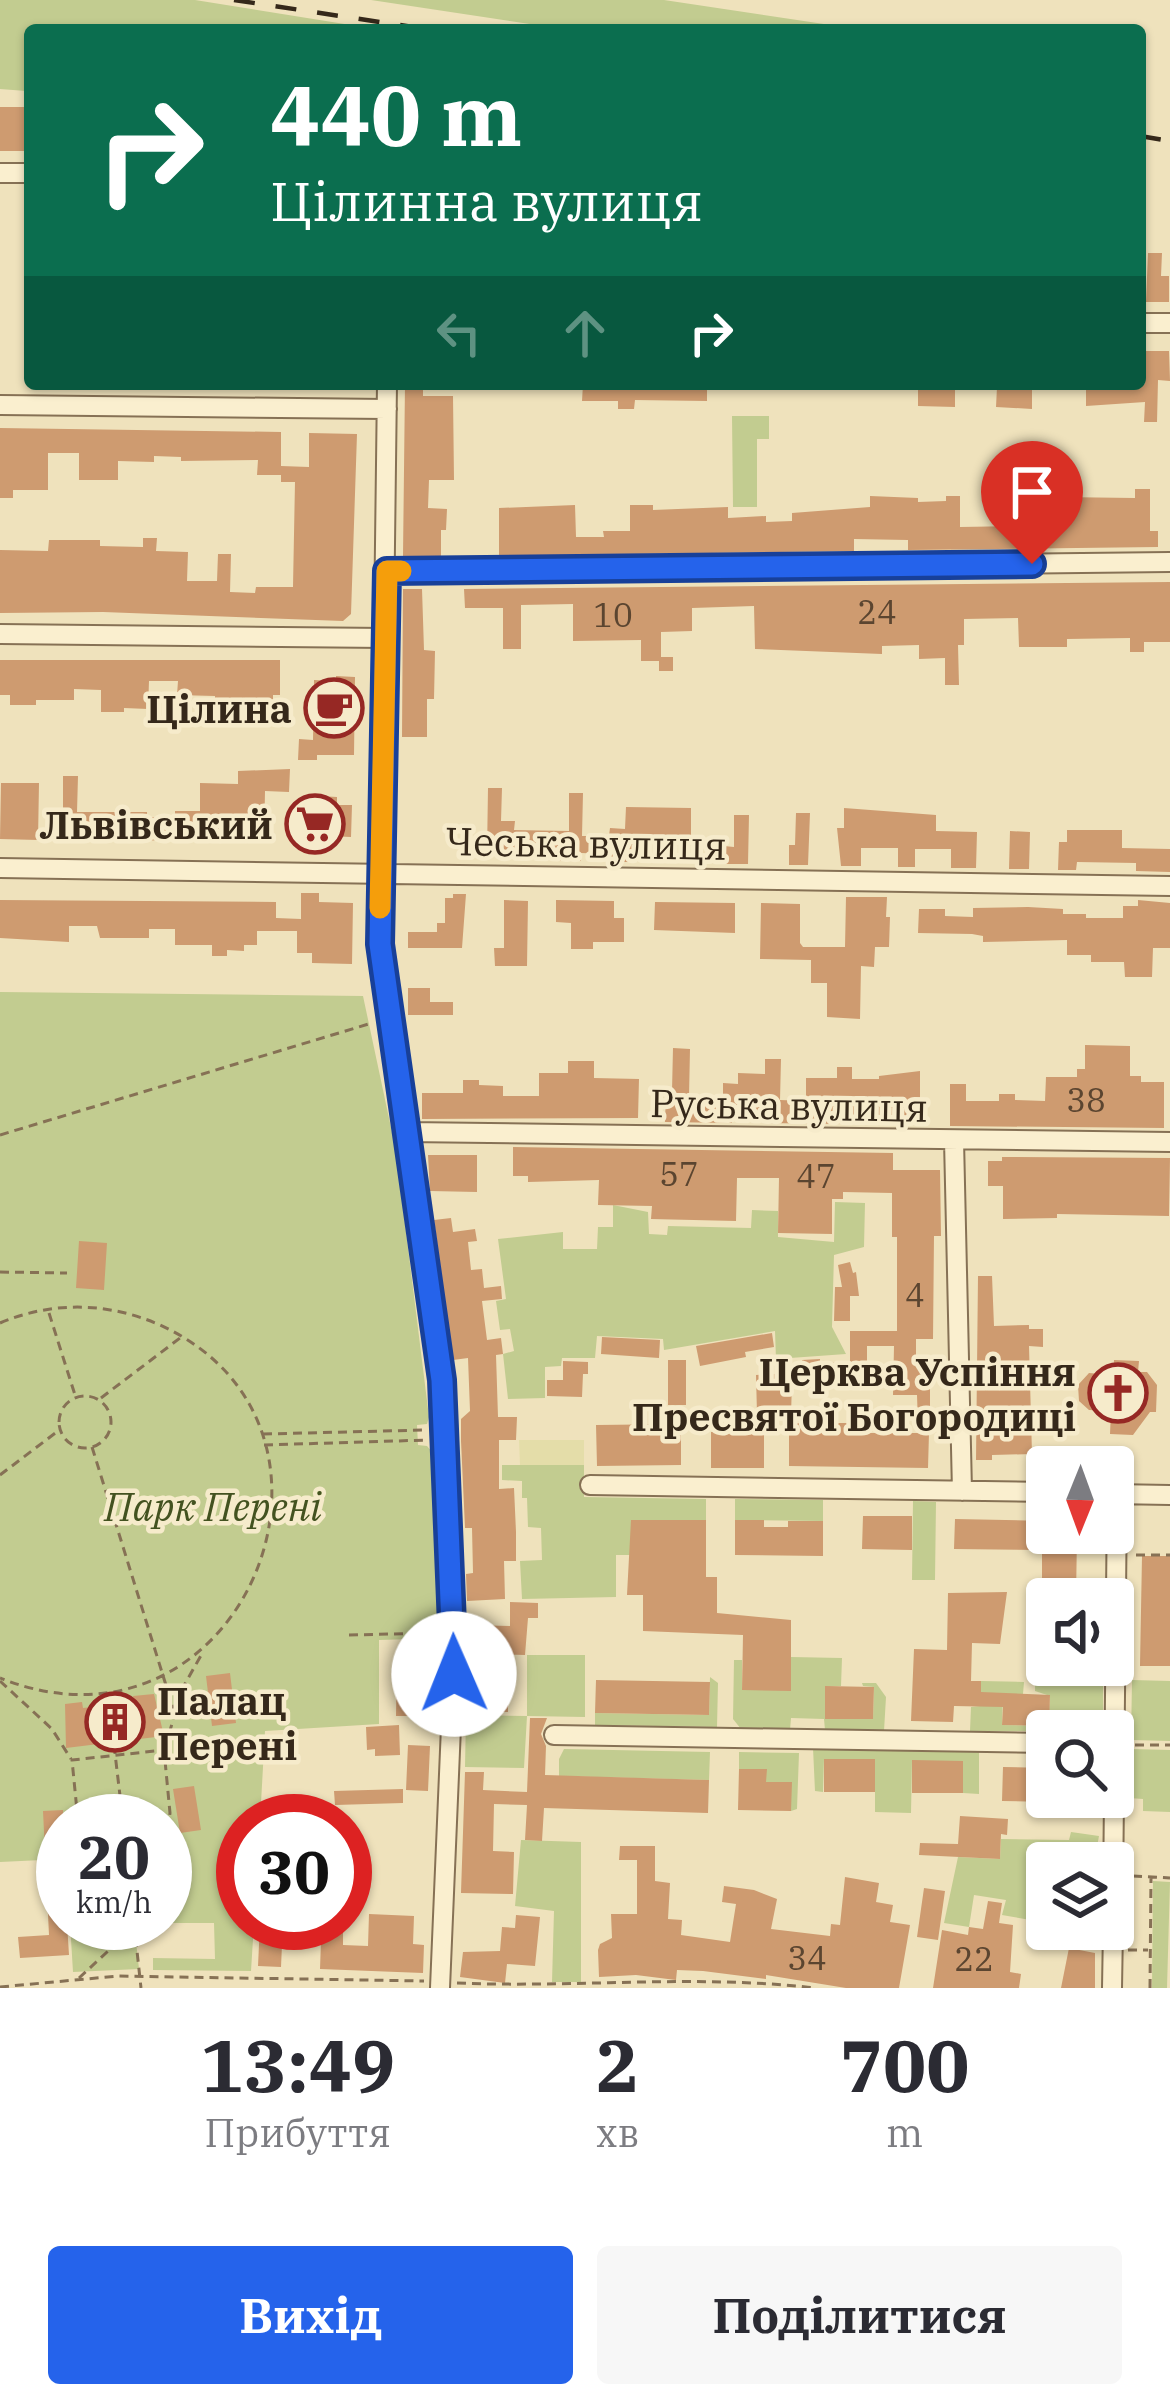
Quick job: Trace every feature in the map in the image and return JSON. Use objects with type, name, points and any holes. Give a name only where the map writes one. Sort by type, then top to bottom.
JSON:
[{"type":"street","points":[[387,390],[380,944],[438,1343],[447,1434],[454,1632],[440,1985]]},
{"type":"street","points":[[0,405],[387,409]]},
{"type":"street","points":[[387,571],[1170,562]]},
{"type":"street","points":[[0,634],[386,638]]},
{"type":"street","name":"Чеська вулиця","points":[[0,868],[1170,886]]},
{"type":"street","name":"Руська вулиця","points":[[407,1132],[1170,1142]]},
{"type":"street","points":[[954,1140],[962,1491]]},
{"type":"street","points":[[590,1485],[1026,1492]]},
{"type":"street","points":[[1134,1494],[1170,1495]]},
{"type":"street","points":[[1115,1710],[1117,1554]]},
{"type":"street","points":[[554,1735],[1026,1743]]},
{"type":"street","points":[[1112,1950],[1112,1988]]},
{"type":"path","points":[[0,1135],[389,1018]]},
{"type":"path","points":[[0,1272],[67,1273]]},
{"type":"path","points":[[0,1323],[48,1309],[82,1307],[128,1313],[181,1337],[205,1354],[234,1386],[264,1445],[272,1509],[265,1552],[237,1611],[207,1645],[187,1678],[164,1750],[168,1794]]},
{"type":"path","points":[[48,1309],[76,1397]]},
{"type":"path","points":[[99,1400],[181,1337]]},
{"type":"path","points":[[0,1475],[60,1430],[63,1407],[76,1397],[99,1400],[107,1407],[111,1424],[104,1439],[92,1447],[72,1445],[60,1430]]},
{"type":"path","points":[[260,1434],[447,1434]]},
{"type":"path","points":[[264,1445],[447,1434]]},
{"type":"path","points":[[92,1447],[175,1711]]},
{"type":"path","points":[[1117,1554],[1170,1556]]},
{"type":"path","points":[[349,1635],[454,1632]]},
{"type":"path","points":[[0,1680],[82,1695],[128,1688],[164,1674],[207,1645]]},
{"type":"path","points":[[0,1680],[52,1729],[72,1760],[75,1794]]},
{"type":"path","points":[[114,1744],[120,1794]]},
{"type":"path","points":[[1134,1744],[1170,1745]]},
{"type":"path","points":[[72,1760],[164,1750]]},
{"type":"path","points":[[1134,1877],[1170,1878]]},
{"type":"path","points":[[1150,1988],[1151,1877]]},
{"type":"path","points":[[77,1979],[108,1950]]},
{"type":"path","points":[[137,1950],[141,1988]]},
{"type":"path","points":[[217,1976],[217,1988]]},
{"type":"path","points":[[0,1988],[77,1979],[217,1976],[514,1988],[815,1988]]},
{"type":"shaded area","points":[[519,1440],[584,1440],[584,1465],[520,1465]]},
{"type":"green space","points":[[0,0],[195,0],[345,24],[24,24],[24,91],[0,89]]},
{"type":"green space","points":[[371,0],[664,0],[824,24],[530,24]]},
{"type":"green space","points":[[732,416],[769,416],[769,439],[757,439],[757,507],[733,507]]},
{"type":"green space","name":"Парк Перені","points":[[0,992],[363,996],[396,1151],[429,1417],[427,1424],[417,1425],[418,1445],[433,1453],[445,1638],[379,1640],[379,1724],[265,1731],[262,1794],[216,1794],[216,1950],[252,1950],[251,1971],[153,1970],[153,1958],[215,1959],[214,1923],[192,1923],[192,1794],[36,1794],[36,1860],[0,1862]]},
{"type":"green space","points":[[835,1202],[865,1203],[864,1247],[834,1255],[832,1327],[846,1354],[776,1359],[775,1331],[664,1350],[663,1339],[597,1336],[595,1358],[562,1358],[561,1366],[545,1367],[545,1398],[508,1399],[503,1354],[514,1351],[510,1329],[500,1330],[496,1301],[506,1299],[498,1239],[563,1232],[563,1249],[597,1249],[598,1227],[613,1227],[613,1205],[648,1212],[649,1234],[667,1235],[668,1226],[751,1228],[752,1210],[778,1211],[778,1237],[834,1242]]},
{"type":"green space","points":[[502,1465],[584,1465],[584,1497],[706,1499],[706,1520],[631,1555],[616,1555],[616,1597],[522,1599],[520,1561],[542,1560],[541,1528],[528,1527],[522,1481],[502,1480]]},
{"type":"green space","points":[[735,1499],[823,1500],[823,1521],[735,1520]]},
{"type":"green space","points":[[913,1501],[936,1502],[935,1580],[912,1580]]},
{"type":"green space","points":[[527,1655],[585,1655],[585,1717],[527,1716]]},
{"type":"green space","points":[[791,1657],[842,1658],[841,1686],[825,1687],[826,1719],[873,1719],[874,1687],[862,1683],[876,1683],[886,1697],[884,1731],[825,1730],[824,1719],[791,1718],[790,1730],[741,1729],[733,1719],[734,1660],[742,1660],[742,1690],[791,1690]]},
{"type":"green space","points":[[710,1677],[718,1683],[717,1727],[595,1725],[595,1713],[709,1715]]},
{"type":"green space","points":[[1134,1680],[1170,1681],[1170,1741],[1134,1740]]},
{"type":"green space","points":[[981,1681],[1024,1682],[1023,1694],[1003,1694],[1002,1725],[1026,1726],[1026,1731],[970,1731],[971,1707],[980,1706]]},
{"type":"green space","points":[[1035,1686],[1103,1686],[1103,1710],[1049,1710],[1050,1696],[1035,1691]]},
{"type":"green space","points":[[466,1715],[527,1716],[524,1768],[465,1767]]},
{"type":"green space","points":[[813,1748],[979,1750],[979,1794],[963,1793],[962,1761],[912,1761],[911,1813],[875,1812],[875,1759],[824,1759],[823,1792],[815,1791]]},
{"type":"green space","points":[[564,1749],[710,1752],[709,1780],[559,1776]]},
{"type":"green space","points":[[1134,1749],[1170,1750],[1170,1812],[1143,1811],[1143,1799],[1134,1798]]},
{"type":"green space","points":[[739,1752],[799,1753],[797,1809],[791,1811],[791,1782],[766,1782],[766,1769],[739,1769]]},
{"type":"green space","points":[[1071,1832],[1099,1836],[1098,1842],[1026,1842],[1026,1919],[1002,1915],[1006,1900],[974,1895],[969,1927],[944,1923],[958,1857],[1000,1859],[1001,1839],[1069,1840]]},
{"type":"green space","points":[[521,1840],[581,1842],[581,1982],[552,1982],[554,1911],[515,1906]]},
{"type":"green space","points":[[1153,1881],[1170,1882],[1167,1988],[1152,1988]]},
{"type":"green space","points":[[72,1950],[137,1950],[139,1969],[73,1972]]},
{"type":"building","points":[[0,107],[24,107],[24,151],[0,151]]},
{"type":"building","points":[[1148,253],[1162,253],[1161,276],[1169,276],[1169,302],[1146,302]]},
{"type":"building","points":[[1146,351],[1169,351],[1170,381],[1158,380],[1157,422],[1144,422],[1145,402],[1086,406],[1086,390],[1146,390]]},
{"type":"building","points":[[405,390],[423,390],[423,396],[453,396],[454,480],[429,480],[428,508],[447,509],[441,556],[403,556]]},
{"type":"building","points":[[583,390],[707,390],[707,401],[635,400],[634,409],[618,409],[618,401],[582,401]]},
{"type":"building","points":[[918,390],[955,390],[955,407],[918,406]]},
{"type":"building","points":[[997,390],[1032,390],[1032,409],[996,407]]},
{"type":"building","points":[[0,428],[281,432],[281,475],[257,475],[258,460],[181,461],[181,457],[154,456],[154,462],[118,461],[118,480],[79,480],[79,453],[48,453],[48,490],[13,490],[13,498],[0,498]]},
{"type":"building","points":[[309,433],[357,434],[351,614],[343,621],[0,613],[0,550],[48,551],[49,540],[100,540],[100,546],[143,547],[143,538],[157,538],[156,551],[188,552],[187,581],[217,581],[218,554],[231,554],[230,592],[293,587],[295,482],[281,482],[281,466],[309,467]]},
{"type":"building","points":[[1135,489],[1150,489],[1150,531],[1158,531],[1158,547],[908,550],[908,540],[854,539],[854,551],[499,556],[499,508],[575,505],[576,537],[604,537],[603,531],[630,531],[630,505],[653,505],[653,510],[728,507],[728,518],[766,516],[766,522],[792,521],[792,513],[870,507],[870,496],[918,498],[918,502],[960,496],[960,527],[1022,526],[1022,506],[1059,506],[1059,497],[1135,498]]},
{"type":"building","points":[[1170,582],[1170,642],[1144,642],[1144,652],[1130,652],[1130,638],[1067,639],[1067,647],[1019,647],[1018,618],[964,619],[964,645],[958,645],[959,685],[945,685],[945,658],[919,659],[919,645],[882,646],[882,654],[755,649],[754,606],[692,608],[692,631],[661,632],[661,657],[673,657],[673,671],[659,671],[659,661],[641,661],[641,640],[573,641],[573,604],[521,605],[521,649],[503,649],[503,608],[465,608],[464,589]]},
{"type":"building","points":[[403,589],[422,589],[424,650],[435,651],[427,737],[402,737]]},
{"type":"building","points":[[0,660],[280,660],[280,695],[273,695],[273,719],[215,714],[215,696],[177,695],[178,681],[149,681],[148,709],[101,712],[101,690],[74,689],[74,700],[10,705],[10,695],[0,695]]},
{"type":"building","name":"Цілина","points":[[336,676],[355,677],[354,755],[298,760],[299,739],[313,740],[314,680],[336,681]]},
{"type":"building","points":[[290,769],[289,792],[265,791],[264,842],[63,839],[63,776],[78,776],[77,812],[147,812],[147,817],[175,818],[175,811],[200,811],[200,783],[238,784],[238,771]]},
{"type":"building","points":[[1,783],[39,783],[38,840],[0,839]]},
{"type":"building","points":[[488,788],[502,788],[501,821],[515,821],[514,830],[569,831],[569,793],[583,793],[582,836],[609,836],[610,828],[625,829],[626,807],[691,808],[691,841],[638,840],[638,862],[608,862],[609,854],[581,853],[581,861],[560,861],[560,850],[487,853]]},
{"type":"building","points":[[320,796],[337,797],[337,805],[352,805],[351,837],[303,835],[304,804],[320,804]]},
{"type":"building","points":[[844,808],[936,815],[936,831],[977,832],[976,868],[951,868],[951,849],[915,849],[915,867],[898,867],[898,848],[861,848],[861,866],[841,866],[837,828],[844,828]]},
{"type":"building","points":[[796,813],[810,813],[808,865],[789,865]]},
{"type":"building","points":[[734,815],[749,815],[748,864],[724,864],[724,846],[734,847]]},
{"type":"building","points":[[1067,830],[1122,830],[1122,848],[1170,849],[1170,872],[1136,871],[1136,863],[1077,862],[1076,870],[1058,870],[1059,842],[1067,842]]},
{"type":"building","points":[[1010,831],[1030,832],[1029,869],[1009,869]]},
{"type":"building","points":[[301,893],[319,893],[319,902],[353,903],[352,964],[312,963],[312,953],[297,953],[297,931],[257,931],[257,945],[244,945],[244,951],[227,950],[227,956],[212,956],[212,945],[175,945],[175,929],[149,929],[149,938],[100,938],[97,926],[69,926],[69,942],[0,938],[0,900],[276,902],[276,918],[301,919]]},
{"type":"building","points":[[466,894],[462,948],[408,948],[408,932],[437,932],[437,923],[445,923],[445,898]]},
{"type":"building","points":[[846,897],[887,897],[886,917],[890,917],[889,947],[875,947],[874,967],[861,966],[860,1019],[827,1017],[827,983],[811,983],[811,960],[760,959],[761,903],[800,904],[803,947],[845,947]]},
{"type":"building","points":[[504,900],[528,901],[527,966],[495,966],[494,948],[504,948]]},
{"type":"building","points":[[556,900],[614,901],[614,918],[624,918],[624,942],[593,942],[593,949],[571,949],[571,923],[556,922]]},
{"type":"building","points":[[1138,900],[1170,903],[1170,948],[1153,948],[1152,977],[1125,977],[1124,962],[1091,962],[1091,955],[1067,955],[1067,940],[983,942],[983,936],[972,934],[918,933],[919,909],[945,909],[945,916],[973,917],[973,908],[1028,907],[1063,909],[1063,914],[1086,914],[1086,918],[1123,918],[1123,906],[1138,906]]},
{"type":"building","points":[[655,902],[735,903],[735,933],[654,930]]},
{"type":"building","points":[[408,988],[430,988],[430,1002],[453,1002],[453,1015],[408,1015]]},
{"type":"building","points":[[1085,1045],[1130,1046],[1130,1076],[1141,1076],[1141,1082],[1164,1082],[1164,1128],[950,1126],[950,1084],[966,1084],[966,1101],[999,1101],[999,1094],[1015,1094],[1015,1100],[1045,1101],[1046,1077],[1077,1077],[1077,1069],[1085,1069]]},
{"type":"building","points":[[673,1048],[690,1049],[689,1097],[723,1097],[723,1083],[738,1084],[738,1073],[765,1074],[765,1059],[781,1059],[780,1100],[806,1101],[806,1078],[837,1078],[837,1067],[852,1067],[852,1079],[920,1071],[920,1125],[764,1123],[765,1111],[732,1110],[732,1123],[665,1122],[666,1091],[672,1091]]},
{"type":"building","points":[[568,1061],[594,1061],[594,1078],[639,1079],[638,1118],[422,1119],[422,1093],[463,1093],[463,1080],[479,1080],[479,1085],[503,1086],[503,1096],[539,1096],[539,1073],[568,1073]]},
{"type":"building","points":[[513,1147],[893,1153],[893,1170],[940,1170],[941,1236],[934,1236],[933,1339],[916,1339],[916,1367],[930,1367],[930,1425],[918,1425],[917,1395],[893,1395],[894,1346],[867,1346],[867,1374],[792,1380],[791,1416],[757,1414],[756,1375],[790,1373],[790,1365],[803,1364],[802,1360],[820,1359],[820,1364],[850,1361],[850,1331],[897,1331],[892,1193],[843,1192],[843,1199],[832,1199],[832,1234],[778,1233],[779,1178],[737,1178],[736,1221],[651,1219],[652,1206],[598,1205],[599,1180],[528,1182],[528,1176],[513,1176]]},
{"type":"building","points":[[428,1155],[477,1155],[477,1192],[430,1191]]},
{"type":"building","points":[[1002,1157],[1170,1158],[1169,1216],[1057,1214],[1057,1218],[1003,1219],[1003,1186],[988,1186],[988,1161],[1002,1161]]},
{"type":"building","points":[[451,1218],[453,1232],[475,1229],[477,1241],[468,1242],[471,1270],[482,1269],[484,1288],[501,1286],[502,1299],[482,1301],[487,1340],[501,1338],[503,1354],[496,1355],[498,1417],[517,1417],[516,1440],[499,1440],[499,1489],[514,1488],[516,1532],[516,1561],[504,1561],[505,1599],[467,1601],[466,1574],[473,1573],[472,1528],[465,1528],[461,1419],[470,1411],[468,1358],[453,1360],[434,1220]]},
{"type":"building","points":[[79,1241],[107,1243],[104,1290],[76,1288]]},
{"type":"building","points":[[850,1262],[859,1296],[850,1296],[850,1321],[834,1321],[835,1287],[842,1287],[838,1265]]},
{"type":"building","points":[[978,1276],[992,1276],[994,1326],[1043,1329],[1043,1347],[1029,1346],[1032,1446],[1026,1446],[1026,1454],[976,1460]]},
{"type":"building","points":[[772,1333],[774,1347],[700,1366],[696,1346]]},
{"type":"building","points":[[602,1337],[660,1340],[659,1358],[601,1354]]},
{"type":"building","points":[[668,1360],[686,1360],[686,1405],[668,1405]]},
{"type":"building","name":"Церква Успіння Пресвятої Богородиці","points":[[1114,1360],[1139,1361],[1138,1372],[1147,1372],[1157,1385],[1156,1412],[1150,1412],[1133,1435],[1110,1434],[1111,1411],[1089,1410],[1079,1401],[1078,1385],[1089,1373],[1113,1375]]},
{"type":"building","points":[[563,1361],[588,1362],[582,1397],[547,1396],[547,1380],[563,1380]]},
{"type":"building","points":[[853,1411],[866,1411],[866,1433],[929,1433],[928,1468],[789,1466],[789,1423],[853,1423]]},
{"type":"building","points":[[738,1423],[764,1423],[764,1468],[711,1468],[711,1432],[738,1432]]},
{"type":"building","points":[[681,1424],[681,1465],[597,1466],[596,1425]]},
{"type":"building","points":[[863,1516],[912,1516],[912,1550],[862,1549]]},
{"type":"building","points":[[955,1519],[1026,1521],[1026,1550],[954,1549]]},
{"type":"building","points":[[631,1520],[706,1520],[706,1577],[717,1577],[717,1613],[791,1620],[791,1691],[742,1690],[743,1635],[643,1631],[643,1595],[627,1595]]},
{"type":"building","points":[[735,1520],[764,1520],[764,1527],[823,1521],[823,1556],[735,1555]]},
{"type":"building","points":[[1042,1554],[1077,1554],[1076,1578],[1042,1578]]},
{"type":"building","points":[[1142,1556],[1170,1556],[1170,1666],[1140,1666]]},
{"type":"building","points":[[1007,1592],[1000,1644],[972,1643],[971,1681],[981,1681],[981,1692],[1050,1695],[1050,1710],[1026,1710],[1026,1726],[1002,1725],[1003,1707],[954,1706],[953,1722],[911,1721],[914,1649],[947,1650],[948,1593]]},
{"type":"building","points":[[510,1602],[538,1603],[538,1618],[528,1618],[525,1655],[481,1654],[480,1682],[489,1682],[489,1689],[508,1689],[508,1712],[495,1712],[495,1704],[466,1704],[468,1625],[510,1626]]},
{"type":"building","points":[[397,1655],[422,1656],[421,1716],[396,1716]]},
{"type":"building","points":[[230,1673],[236,1723],[212,1726],[206,1676]]},
{"type":"building","points":[[596,1680],[710,1682],[709,1715],[595,1713]]},
{"type":"building","points":[[825,1686],[874,1687],[873,1719],[825,1719]]},
{"type":"building","name":"Палац Перені","points":[[154,1694],[164,1736],[66,1748],[65,1704],[82,1702],[83,1708],[134,1702],[133,1696]]},
{"type":"building","points":[[530,1718],[547,1718],[541,1734],[546,1746],[545,1775],[709,1780],[708,1813],[544,1808],[542,1841],[525,1840],[527,1805],[494,1804],[493,1851],[514,1852],[513,1894],[461,1893],[465,1772],[484,1772],[483,1790],[527,1792]]},
{"type":"building","points":[[399,1725],[400,1755],[375,1756],[375,1749],[367,1750],[366,1727]]},
{"type":"building","points":[[408,1745],[430,1746],[428,1791],[406,1790]]},
{"type":"building","points":[[824,1759],[875,1759],[875,1792],[824,1792]]},
{"type":"building","points":[[912,1760],[963,1761],[963,1793],[912,1793]]},
{"type":"building","points":[[1003,1767],[1026,1768],[1026,1802],[1002,1801]]},
{"type":"building","points":[[739,1769],[767,1769],[766,1782],[792,1782],[791,1811],[738,1810]]},
{"type":"building","points":[[194,1786],[201,1830],[192,1831],[192,1794],[174,1794],[173,1789]]},
{"type":"building","points":[[403,1789],[403,1803],[372,1804],[372,1794],[334,1791]]},
{"type":"building","points":[[960,1816],[1008,1819],[1007,1835],[1001,1834],[1000,1859],[919,1855],[920,1843],[958,1844]]},
{"type":"building","points":[[620,1846],[655,1846],[655,1881],[670,1883],[668,1919],[682,1920],[681,1935],[730,1942],[736,1904],[722,1902],[724,1886],[777,1899],[771,1929],[830,1936],[831,1924],[840,1925],[845,1877],[879,1883],[876,1902],[893,1905],[890,1922],[910,1925],[899,1988],[846,1988],[766,1975],[766,1979],[677,1970],[676,1980],[599,1977],[598,1950],[612,1938],[611,1914],[637,1914],[637,1860],[619,1860]]},
{"type":"building","points":[[924,1888],[945,1891],[938,1940],[917,1937]]},
{"type":"building","points":[[988,1901],[1002,1903],[999,1923],[1013,1925],[1010,1972],[1021,1974],[1019,1988],[933,1988],[942,1930],[968,1935],[969,1927],[983,1929]]},
{"type":"building","points":[[372,1914],[414,1916],[413,1944],[424,1945],[423,1973],[320,1969],[321,1950],[372,1950]]},
{"type":"building","points":[[516,1915],[540,1917],[535,1966],[507,1964],[505,1983],[460,1977],[463,1952],[500,1951],[502,1927],[515,1928]]},
{"type":"building","points":[[36,1936],[36,1950],[69,1950],[69,1955],[20,1958],[18,1937]]},
{"type":"building","points":[[259,1950],[282,1950],[281,1967],[258,1966]]},
{"type":"building","points":[[1069,1950],[1095,1953],[1095,1988],[1061,1988]]},
{"type":"railway","points":[[234,0],[393,24]]},
{"type":"railway","points":[[1146,137],[1170,141]]},
{"type":"slow traffic","points":[[380,908],[387,571],[401,571]]},
{"type":"place","name":"Цілина","points":[[334,708]]},
{"type":"place","name":"Львівський","points":[[315,824]]},
{"type":"place","name":"Церква Успіння Пресвятої Богородиці","points":[[1118,1393]]},
{"type":"place","name":"Палац Перені","points":[[115,1722]]},
{"type":"route","points":[[454,1674],[442,1380],[380,944],[387,571],[1032,564]]}]
